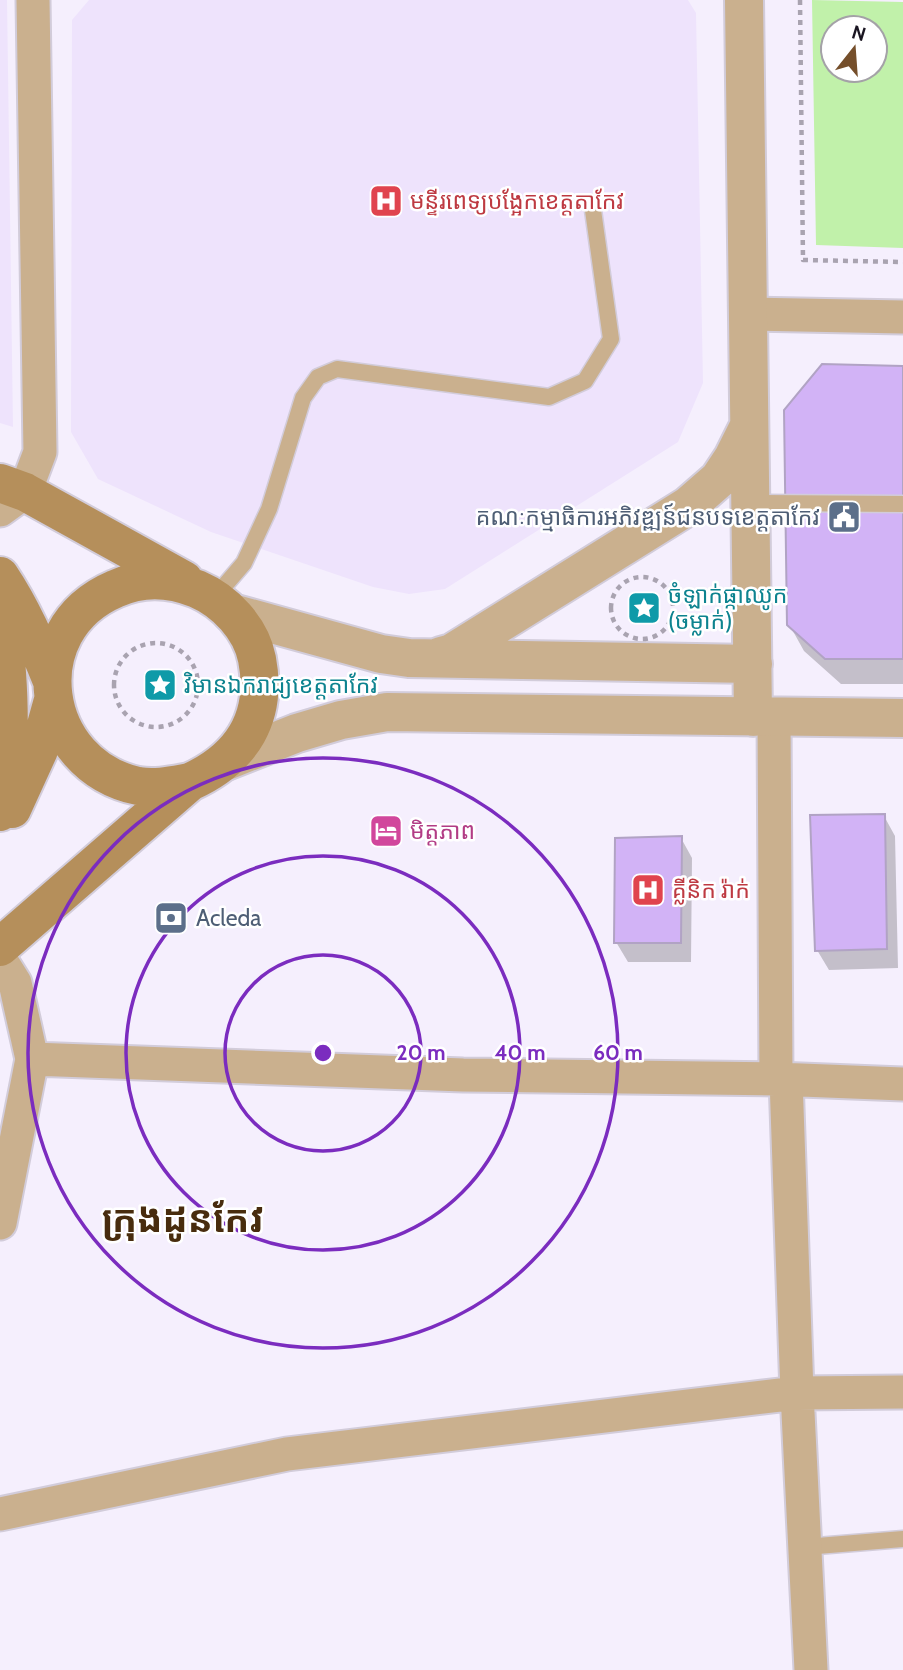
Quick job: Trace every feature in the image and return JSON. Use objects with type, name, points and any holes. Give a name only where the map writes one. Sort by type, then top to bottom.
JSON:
[{"type":"main road","points":[[8,495],[218,601]]},
{"type":"main road","points":[[0,576],[35,638],[52,691],[60,725],[74,747],[92,765],[114,778],[139,786],[165,787],[190,782],[209,773],[226,761],[242,743],[253,723],[259,700],[260,677],[256,654],[247,632],[218,601],[187,585],[166,580],[134,583],[104,593],[72,622],[61,640],[54,660],[52,691],[39,750],[0,831]]},
{"type":"main road","points":[[0,605],[8,667],[9,721],[4,795],[0,812]]},
{"type":"main road","points":[[0,947],[190,782]]},
{"type":"street","points":[[8,495],[40,452],[33,0]]},
{"type":"street","points":[[744,0],[753,664],[764,717],[811,1670]]},
{"type":"street","points":[[748,314],[903,317]]},
{"type":"street","points":[[432,658],[452,653],[688,506],[719,479],[750,424]]},
{"type":"street","points":[[218,601],[381,654],[432,658],[753,664]]},
{"type":"street","points":[[226,761],[297,733],[341,720],[387,712],[903,718]]},
{"type":"street","points":[[0,959],[15,983],[32,1059],[0,1223]]},
{"type":"street","points":[[32,1059],[463,1075],[903,1083]]},
{"type":"street","points":[[0,1514],[287,1454],[797,1393],[903,1392]]},
{"type":"lane","points":[[218,601],[244,563],[269,509],[303,398],[318,377],[337,369],[549,397],[584,381],[611,339],[592,203]]},
{"type":"lane","points":[[751,503],[903,504]]},
{"type":"lane","points":[[805,1547],[903,1539]]},
{"type":"path","points":[[800,0],[803,260],[903,262]]},
{"type":"path","points":[[648,577],[656,580],[668,591],[672,598],[673,615],[670,623],[658,635],[651,638],[634,638],[615,624],[612,600],[625,582],[648,577]]},
{"type":"path","points":[[162,643],[173,646],[191,661],[197,671],[198,694],[187,714],[178,721],[156,727],[144,725],[127,715],[116,699],[114,690],[116,671],[134,649],[162,643]]},
{"type":"shaded area","points":[[0,0],[7,0],[13,427],[0,423]]},
{"type":"shaded area","name":"មន្ទីរពេទ្យបង្អែកខេត្តតាកែវ","points":[[89,0],[688,0],[696,13],[703,383],[678,442],[445,589],[409,594],[373,587],[211,532],[98,479],[71,432],[72,20]]},
{"type":"green space","points":[[812,0],[903,2],[903,248],[816,245]]},
{"type":"building","name":"គណៈកម្មាធិការអភិវឌ្ឍន៍ជនបទខេត្តតាកែវ","points":[[822,364],[903,366],[903,659],[825,659],[787,625],[784,410]]},
{"type":"building","points":[[885,814],[887,949],[815,951],[810,815]]},
{"type":"building","name":"គ្លីនិក រ៉ាក់","points":[[682,836],[681,943],[614,943],[615,838]]},
{"type":"place","name":"មន្ទីរពេទ្យបង្អែកខេត្តតាកែវ","points":[[386,201]]},
{"type":"place","name":"គណៈកម្មាធិការអភិវឌ្ឍន៍ជនបទខេត្តតាកែវ","points":[[844,517]]},
{"type":"place","name":"ចំឡាក់ផ្កាឈូក (ចម្លាក់)","points":[[644,608]]},
{"type":"place","name":"វិមានឯករាជ្យខេត្តតាកែវ","points":[[160,685]]},
{"type":"place","name":"មិត្តភាព","points":[[386,831]]},
{"type":"place","name":"គ្លីនិក រ៉ាក់","points":[[648,890]]},
{"type":"place","name":"Acleda","points":[[171,918]]},
{"type":"district","name":"ក្រុងដូនកែវ","points":[[183,1218]]}]
